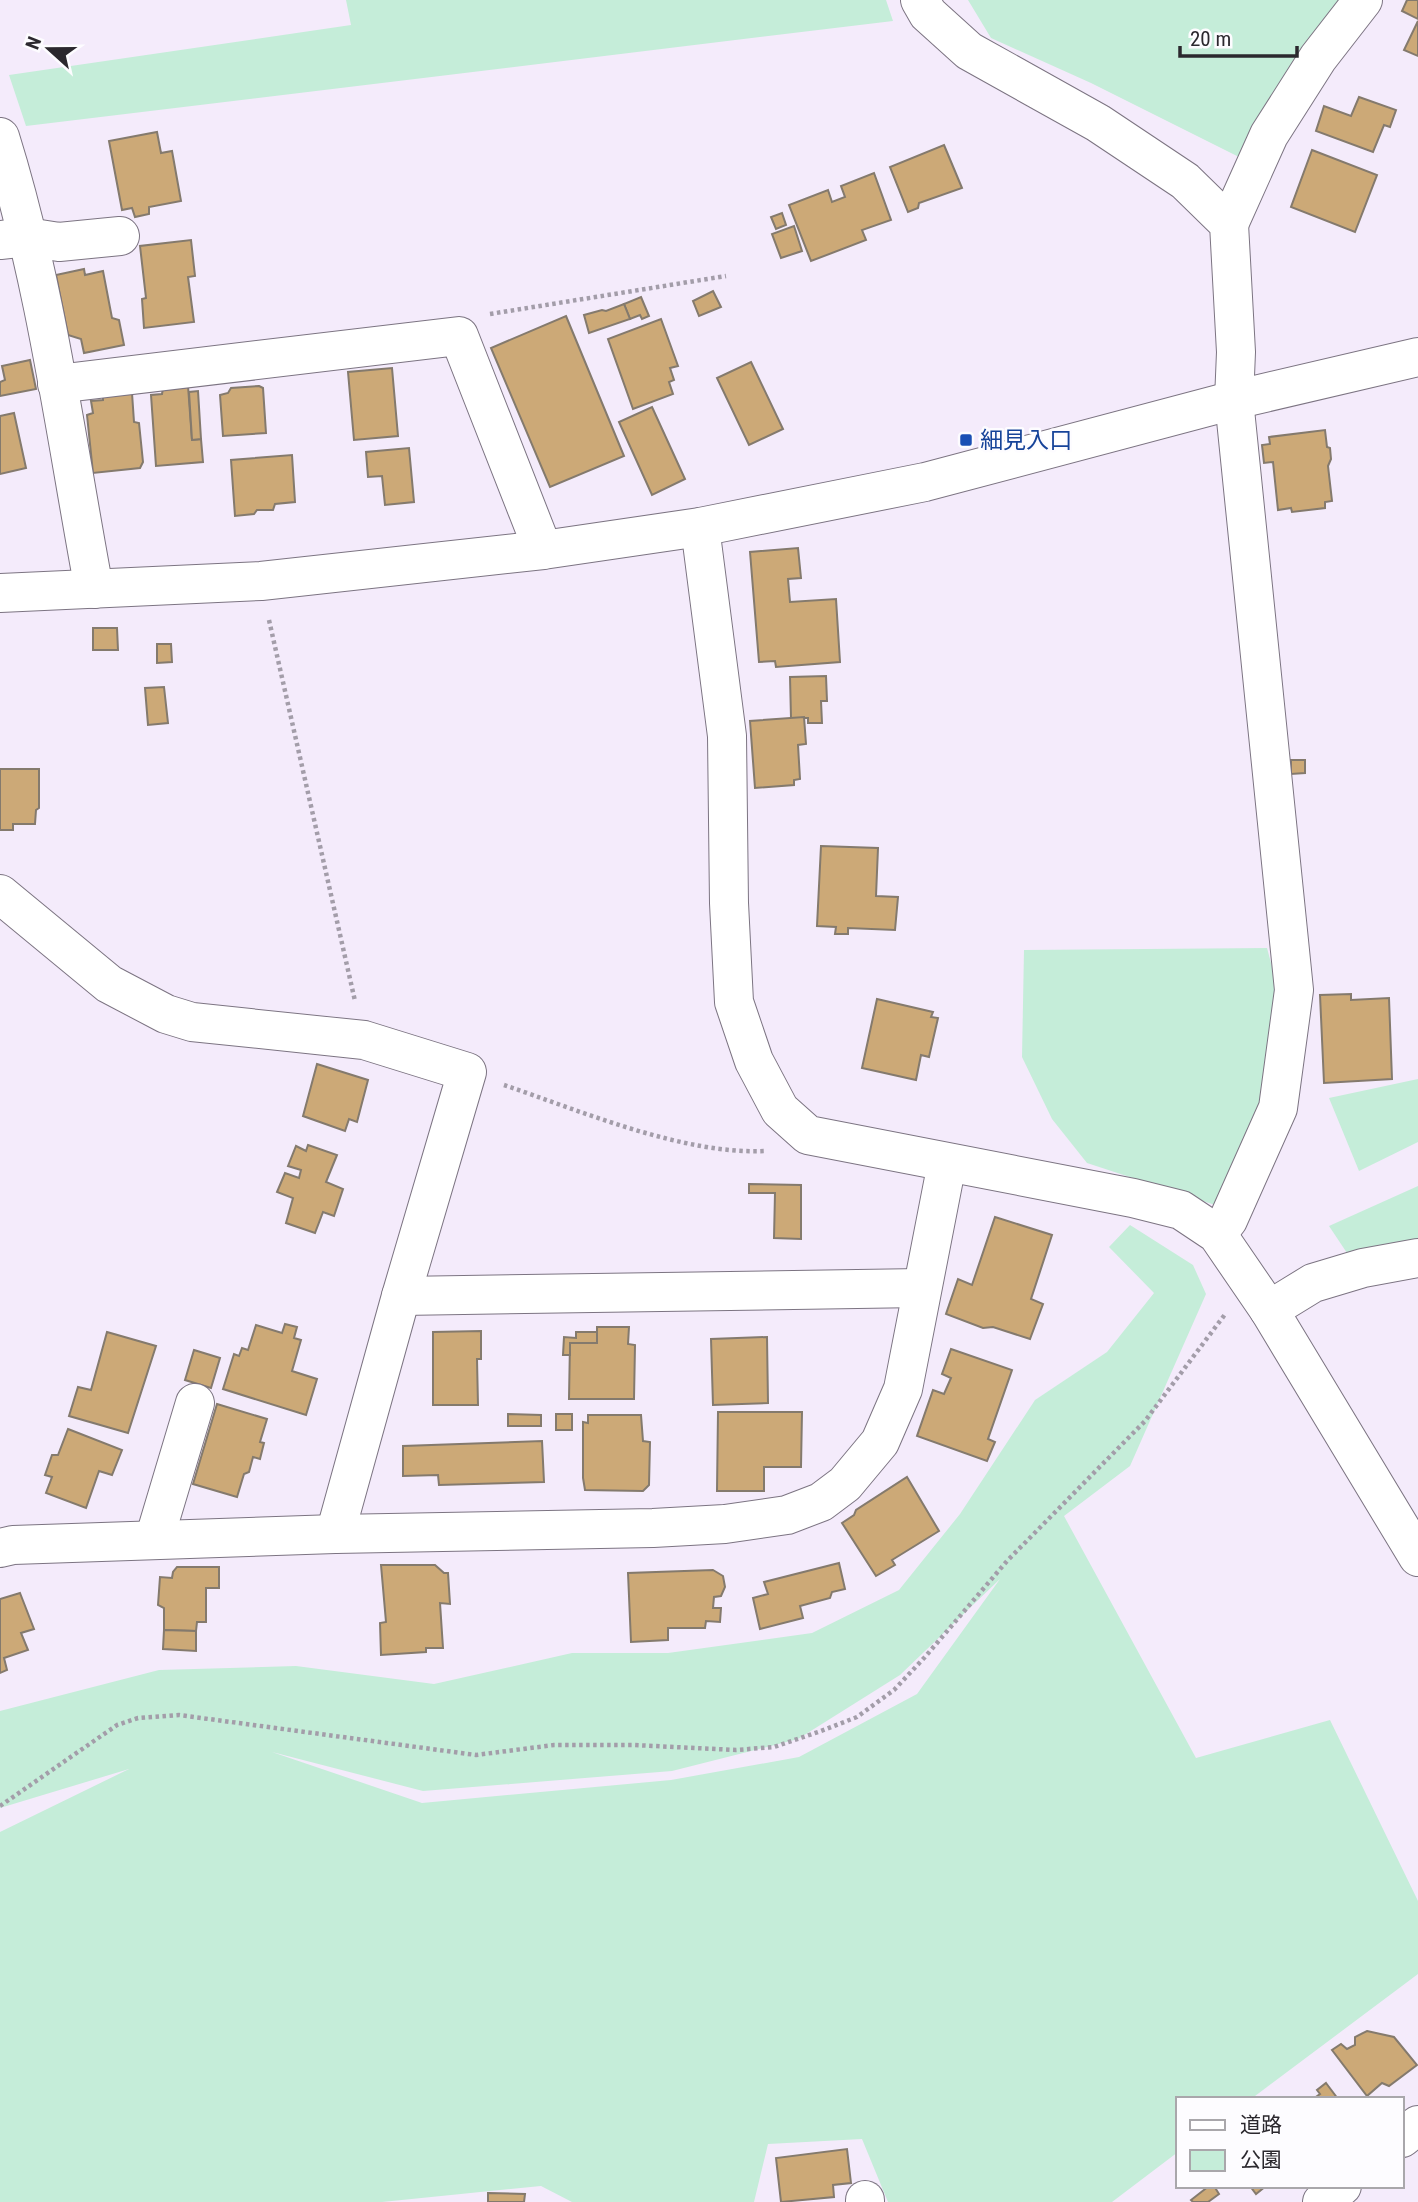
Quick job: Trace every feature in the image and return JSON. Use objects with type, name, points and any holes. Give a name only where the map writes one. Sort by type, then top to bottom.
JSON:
[{"type":"street","points":[[920,0],[928,14],[969,51],[1109,130],[1185,181],[1229,224]]},
{"type":"street","points":[[1217,1234],[1228,1220],[1278,1108],[1294,990],[1234,400],[1236,352],[1229,224],[1269,135],[1318,58],[1363,0]]},
{"type":"street","points":[[0,137],[19,199],[14,238],[57,384],[94,589]]},
{"type":"street","points":[[14,238],[59,242],[120,236]]},
{"type":"street","points":[[57,384],[459,336],[543,550]]},
{"type":"street","points":[[0,593],[261,581],[543,550],[700,527],[925,482],[1234,400],[1418,356]]},
{"type":"street","points":[[700,527],[727,736],[729,903],[734,1002],[754,1061],[780,1110],[808,1135],[1157,1204],[1181,1210],[1217,1234],[1262,1299],[1418,1557]]},
{"type":"street","points":[[0,894],[109,984],[166,1014],[192,1022],[363,1040],[467,1072],[334,1534]]},
{"type":"street","points":[[0,1548],[13,1545],[334,1534],[653,1528],[725,1524],[787,1515],[821,1502],[845,1484],[880,1442],[903,1389],[947,1163]]},
{"type":"street","points":[[1262,1299],[1363,1268],[1418,1258]]},
{"type":"street","points":[[401,1296],[921,1288]]},
{"type":"street","points":[[154,1540],[195,1403]]},
{"type":"street","points":[[1322,2202],[1340,2188]]},
{"type":"path","points":[[459,336],[482,315],[726,276]]},
{"type":"path","points":[[261,581],[363,1040]]},
{"type":"path","points":[[467,1072],[644,1132],[735,1152],[765,1151],[808,1135]]},
{"type":"path","points":[[0,1806],[97,1737],[117,1725],[138,1718],[179,1715],[476,1755],[554,1745],[633,1745],[736,1750],[774,1747],[857,1717],[894,1690],[1007,1561],[1145,1421],[1234,1302],[1262,1299]]},
{"type":"green space","points":[[346,0],[886,0],[893,21],[26,126],[9,75],[351,25]]},
{"type":"green space","points":[[968,0],[1349,0],[1241,158],[1091,83],[991,38]]},
{"type":"green space","points":[[1267,948],[1279,993],[1265,1091],[1215,1205],[1087,1163],[1052,1119],[1022,1057],[1024,950]]},
{"type":"green space","points":[[1418,1079],[1418,1142],[1359,1171],[1329,1098]]},
{"type":"green space","points":[[1418,1186],[1418,1243],[1349,1256],[1329,1226]]},
{"type":"green space","points":[[1130,1225],[1193,1265],[1206,1294],[1130,1466],[1064,1516],[1196,1758],[1330,1720],[1418,1901],[1418,1974],[1254,2097],[1176,2097],[1176,2154],[1112,2202],[888,2202],[862,2139],[768,2144],[754,2202],[572,2202],[541,2186],[382,2202],[0,2202],[0,1832],[129,1769],[0,1808],[0,1711],[159,1670],[296,1666],[434,1684],[572,1653],[668,1653],[812,1633],[899,1590],[960,1514],[1035,1400],[1107,1352],[1154,1293],[1109,1247]],"holes":[[[1000,1579],[917,1694],[799,1757],[671,1780],[422,1803],[272,1752],[423,1791],[672,1771],[798,1739],[900,1675]]]},
{"type":"building","points":[[1407,0],[1418,0],[1418,19],[1402,11]]},
{"type":"building","points":[[1418,21],[1418,56],[1404,50]]},
{"type":"building","points":[[1359,97],[1396,110],[1390,127],[1384,125],[1373,152],[1316,131],[1324,106],[1351,116]]},
{"type":"building","points":[[157,132],[161,153],[172,151],[181,201],[149,207],[149,214],[135,217],[132,208],[122,210],[109,141]]},
{"type":"building","points":[[944,145],[962,188],[919,203],[918,208],[908,212],[890,167]]},
{"type":"building","points":[[1312,150],[1377,175],[1355,232],[1291,207]]},
{"type":"building","points":[[874,173],[891,220],[862,230],[866,240],[811,261],[789,205],[828,190],[832,202],[845,197],[841,186]]},
{"type":"building","points":[[782,213],[786,225],[776,229],[771,217]]},
{"type":"building","points":[[794,226],[802,251],[781,258],[772,234]]},
{"type":"building","points":[[191,240],[195,276],[188,277],[194,322],[144,328],[142,299],[146,298],[140,246]]},
{"type":"building","points":[[84,269],[85,275],[103,271],[112,318],[119,320],[124,345],[84,353],[81,339],[68,335],[56,275]]},
{"type":"building","points":[[713,291],[721,307],[699,316],[693,301]]},
{"type":"building","points":[[641,297],[649,316],[642,319],[640,315],[630,319],[624,304]]},
{"type":"building","points":[[624,304],[630,319],[589,333],[584,315]]},
{"type":"building","points":[[566,316],[624,456],[550,487],[491,348]]},
{"type":"building","points":[[661,319],[678,366],[670,368],[674,380],[669,382],[673,394],[633,409],[608,339]]},
{"type":"building","points":[[30,360],[36,389],[0,396],[0,382],[5,380],[2,366]]},
{"type":"building","points":[[751,362],[783,429],[749,445],[717,378]]},
{"type":"building","points":[[392,368],[398,436],[354,440],[348,372]]},
{"type":"building","points":[[188,386],[192,440],[201,439],[203,462],[156,466],[151,395],[162,394],[163,388]]},
{"type":"building","points":[[231,388],[263,388],[266,433],[223,436],[220,395],[228,393]]},
{"type":"building","points":[[198,391],[201,439],[192,440],[189,392]]},
{"type":"building","points":[[132,393],[134,422],[139,423],[143,462],[140,468],[93,473],[87,415],[93,413],[91,401],[103,400],[103,396]]},
{"type":"building","points":[[652,407],[685,479],[652,495],[619,422]]},
{"type":"building","points":[[14,413],[26,468],[0,474],[0,416]]},
{"type":"building","points":[[1325,430],[1327,447],[1330,448],[1331,459],[1328,466],[1332,501],[1325,502],[1325,508],[1292,512],[1291,508],[1278,510],[1273,462],[1264,463],[1262,445],[1270,444],[1269,437]]},
{"type":"building","points":[[409,448],[414,502],[385,505],[382,476],[368,477],[366,452]]},
{"type":"building","points":[[292,455],[295,502],[275,504],[273,510],[257,510],[254,514],[235,516],[231,460]]},
{"type":"building","points":[[798,548],[801,578],[788,579],[790,602],[836,599],[840,662],[776,667],[775,661],[759,662],[750,552]]},
{"type":"building","points":[[93,628],[117,628],[118,650],[93,650]]},
{"type":"building","points":[[157,644],[171,644],[172,662],[157,663]]},
{"type":"building","points":[[826,676],[827,701],[821,701],[822,723],[808,723],[808,718],[791,718],[790,677]]},
{"type":"building","points":[[164,687],[168,723],[148,725],[145,688]]},
{"type":"building","points":[[804,717],[806,744],[798,745],[800,779],[794,780],[794,785],[755,788],[750,721]]},
{"type":"building","points":[[1291,760],[1305,760],[1305,773],[1291,774]]},
{"type":"building","points":[[0,769],[39,769],[39,808],[36,810],[35,824],[13,824],[13,830],[0,830]]},
{"type":"building","points":[[821,846],[878,848],[876,896],[898,897],[895,930],[848,928],[848,934],[835,934],[836,927],[817,926]]},
{"type":"building","points":[[1351,994],[1351,1000],[1389,998],[1392,1079],[1324,1083],[1320,995]]},
{"type":"building","points":[[877,999],[933,1012],[931,1017],[938,1018],[929,1057],[921,1055],[916,1080],[862,1068]]},
{"type":"building","points":[[317,1064],[368,1080],[357,1122],[349,1119],[345,1131],[303,1116]]},
{"type":"building","points":[[308,1145],[337,1155],[326,1182],[343,1189],[334,1216],[323,1212],[315,1233],[286,1223],[293,1198],[277,1192],[285,1173],[299,1178],[301,1170],[288,1166],[296,1146],[306,1151]]},
{"type":"building","points":[[749,1184],[801,1185],[801,1239],[774,1238],[775,1193],[749,1193]]},
{"type":"building","points":[[995,1217],[1052,1235],[1031,1299],[1043,1304],[1030,1339],[993,1327],[983,1328],[946,1314],[958,1279],[972,1285]]},
{"type":"building","points":[[285,1324],[297,1327],[294,1338],[301,1340],[292,1371],[317,1379],[306,1415],[223,1389],[234,1354],[239,1356],[242,1348],[248,1350],[256,1325],[282,1333]]},
{"type":"building","points":[[597,1327],[629,1327],[628,1344],[635,1345],[634,1399],[569,1399],[570,1343],[597,1343]]},
{"type":"building","points":[[481,1331],[481,1359],[477,1359],[478,1405],[433,1405],[433,1332]]},
{"type":"building","points":[[107,1332],[156,1346],[128,1433],[69,1416],[78,1387],[91,1390]]},
{"type":"building","points":[[576,1332],[597,1332],[597,1343],[570,1343],[570,1355],[563,1355],[564,1337],[576,1338]]},
{"type":"building","points":[[767,1337],[768,1403],[713,1405],[711,1339]]},
{"type":"building","points":[[951,1349],[1012,1370],[988,1439],[995,1442],[987,1461],[917,1436],[933,1390],[944,1394],[951,1378],[942,1374]]},
{"type":"building","points":[[194,1350],[220,1358],[211,1388],[185,1380]]},
{"type":"building","points":[[217,1404],[267,1419],[260,1442],[264,1443],[260,1459],[253,1457],[237,1497],[193,1484]]},
{"type":"building","points":[[718,1412],[802,1412],[801,1467],[764,1467],[764,1491],[717,1491]]},
{"type":"building","points":[[508,1414],[541,1415],[541,1426],[508,1426]]},
{"type":"building","points":[[556,1414],[572,1414],[572,1430],[556,1430]]},
{"type":"building","points":[[588,1415],[641,1415],[643,1441],[650,1442],[649,1485],[643,1491],[585,1490],[583,1422],[588,1423]]},
{"type":"building","points":[[68,1429],[122,1450],[112,1475],[99,1471],[86,1508],[46,1493],[52,1477],[45,1475],[52,1455],[58,1455]]},
{"type":"building","points":[[542,1441],[544,1482],[439,1485],[438,1475],[403,1476],[403,1446]]},
{"type":"building","points":[[907,1477],[939,1531],[892,1560],[895,1565],[876,1576],[842,1523],[854,1515],[856,1510]]},
{"type":"building","points":[[839,1563],[845,1589],[832,1592],[830,1598],[800,1606],[803,1618],[760,1629],[753,1598],[768,1594],[764,1582]]},
{"type":"building","points":[[381,1565],[435,1565],[448,1573],[450,1604],[440,1603],[443,1648],[381,1655],[380,1623],[386,1622]]},
{"type":"building","points":[[177,1567],[219,1567],[219,1588],[206,1588],[206,1622],[197,1622],[196,1631],[164,1630],[164,1608],[158,1605],[160,1577],[172,1578]]},
{"type":"building","points":[[713,1570],[723,1576],[725,1587],[721,1596],[714,1597],[713,1608],[721,1608],[720,1622],[706,1621],[705,1628],[668,1628],[668,1640],[631,1642],[628,1573]]},
{"type":"building","points":[[20,1593],[34,1629],[21,1633],[28,1650],[4,1658],[7,1670],[0,1673],[0,1599]]},
{"type":"building","points":[[164,1630],[196,1631],[196,1651],[163,1649]]},
{"type":"building","points":[[1367,2031],[1394,2037],[1417,2065],[1389,2086],[1382,2083],[1367,2096],[1332,2050],[1341,2044],[1347,2049],[1355,2045],[1355,2037]]},
{"type":"building","points":[[1326,2083],[1336,2097],[1316,2097],[1320,2094],[1317,2090]]},
{"type":"building","points":[[847,2149],[851,2183],[833,2185],[834,2197],[781,2202],[776,2158]]},
{"type":"building","points":[[1206,2188],[1215,2188],[1219,2194],[1208,2202],[1191,2200]]},
{"type":"building","points":[[1252,2188],[1264,2188],[1256,2194]]},
{"type":"building","points":[[488,2193],[525,2194],[524,2202],[488,2202]]},
{"type":"place","name":"細見入口","points":[[966,440]]}]
